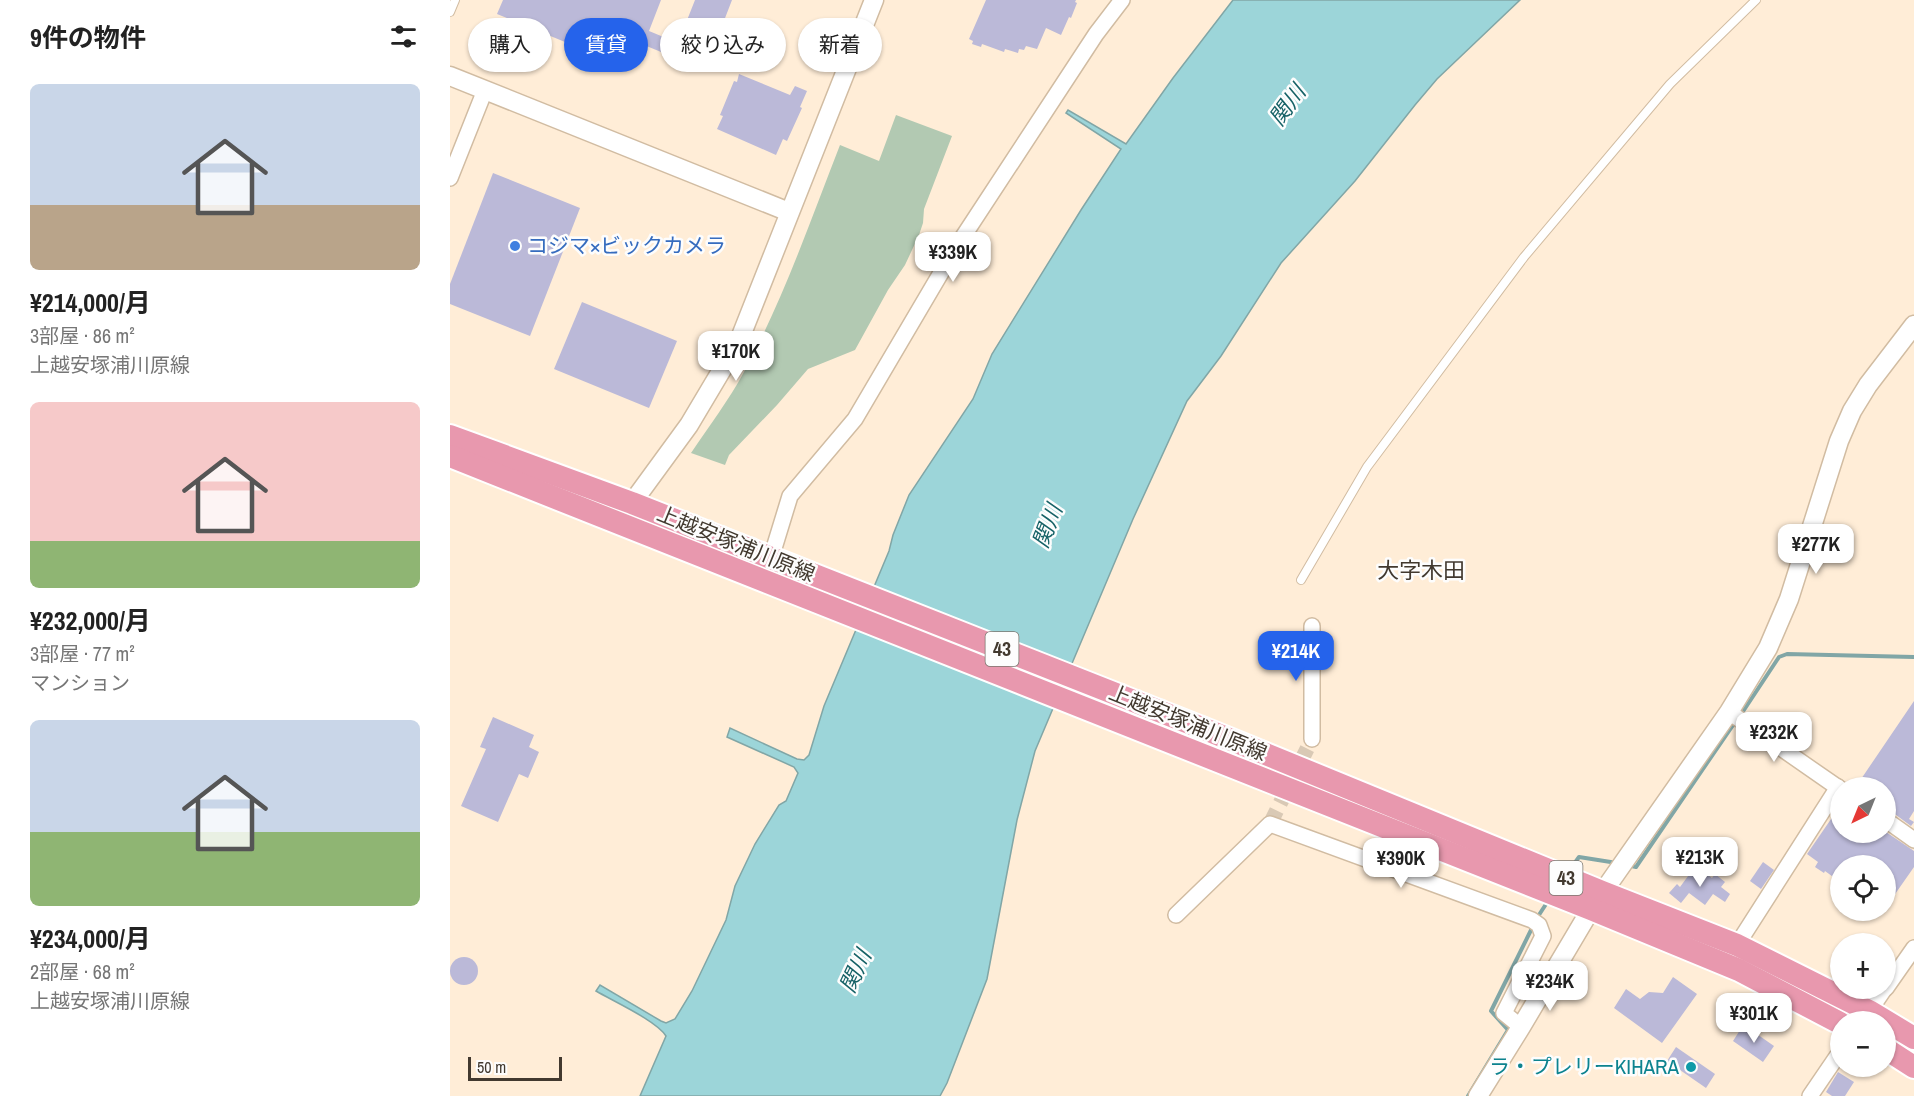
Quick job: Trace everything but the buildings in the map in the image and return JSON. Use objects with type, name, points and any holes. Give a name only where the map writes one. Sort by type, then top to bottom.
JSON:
[{"type":"main road","name":"上越安塚浦川原線","points":[[450,436],[627,513],[784,588],[1200,754],[1596,901],[1737,945],[1857,1011]]},
{"type":"main road","name":"上越安塚浦川原線","points":[[450,456],[781,562],[1212,732],[1596,901],[1739,970],[1830,1018]]},
{"type":"main road","name":"上越安塚浦川原線","points":[[1896,1030],[1914,1038]]},
{"type":"main road","points":[[1896,1055],[1914,1066]]},
{"type":"street","points":[[627,513],[689,425],[739,341],[874,0]]},
{"type":"street","points":[[781,562],[790,496],[855,419],[954,249],[1096,34],[1122,0]]},
{"type":"street","points":[[450,75],[789,212]]},
{"type":"street","points":[[450,178],[485,90]]},
{"type":"street","points":[[1478,1096],[1596,901],[1729,712],[1768,648],[1789,599],[1839,441],[1852,411],[1868,385],[1914,325]]},
{"type":"street","points":[[1312,626],[1312,739]]},
{"type":"street","points":[[1729,712],[1830,782]]},
{"type":"street","points":[[1737,945],[1830,802]]},
{"type":"street","points":[[1176,915],[1270,824],[1532,920],[1539,925],[1544,936],[1504,1013],[1521,1027]]},
{"type":"street","points":[[1896,827],[1914,840]]},
{"type":"street","points":[[1896,973],[1914,948]]},
{"type":"street","points":[[1810,1096],[1830,1067]]},
{"type":"lane","points":[[450,12],[455,0]]},
{"type":"lane","points":[[1301,580],[1367,466],[1524,257],[1670,84],[1756,0]]},
{"type":"green space","points":[[896,115],[952,136],[924,209],[919,235],[905,265],[888,290],[855,350],[808,369],[729,455],[725,465],[691,453],[732,393],[758,345],[795,260],[840,145],[879,161]]},
{"type":"water","name":"関川","points":[[1233,0],[1520,0],[1437,79],[1355,181],[1281,263],[1221,356],[1187,401],[1133,519],[1035,751],[1017,820],[987,979],[940,1096],[640,1096],[666,1036],[654,1024],[596,991],[600,985],[661,1021],[666,1023],[675,1019],[692,991],[726,920],[735,886],[755,844],[779,805],[786,801],[798,773],[794,767],[727,737],[730,728],[797,759],[804,760],[809,755],[824,706],[889,551],[909,495],[973,399],[992,354],[1121,149],[1066,113],[1068,110],[1126,144]]},
{"type":"waterway","points":[[1740,716],[1779,657],[1787,654],[1914,657]]},
{"type":"waterway","points":[[1627,865],[1636,867],[1735,722]]},
{"type":"waterway","points":[[1569,871],[1579,857],[1617,863]]},
{"type":"waterway","points":[[1537,918],[1548,901]]},
{"type":"waterway","points":[[1468,1096],[1508,1030],[1491,1011],[1534,924]]},
{"type":"tunnel","points":[[1270,824],[1312,739]]},
{"type":"place","name":"コジマ×ビックカメラ","points":[[515,246]]},
{"type":"place","name":"ラ・プレリーKIHARA","points":[[1691,1067]]},
{"type":"district","name":"大字木田","points":[[1421,570]]}]
